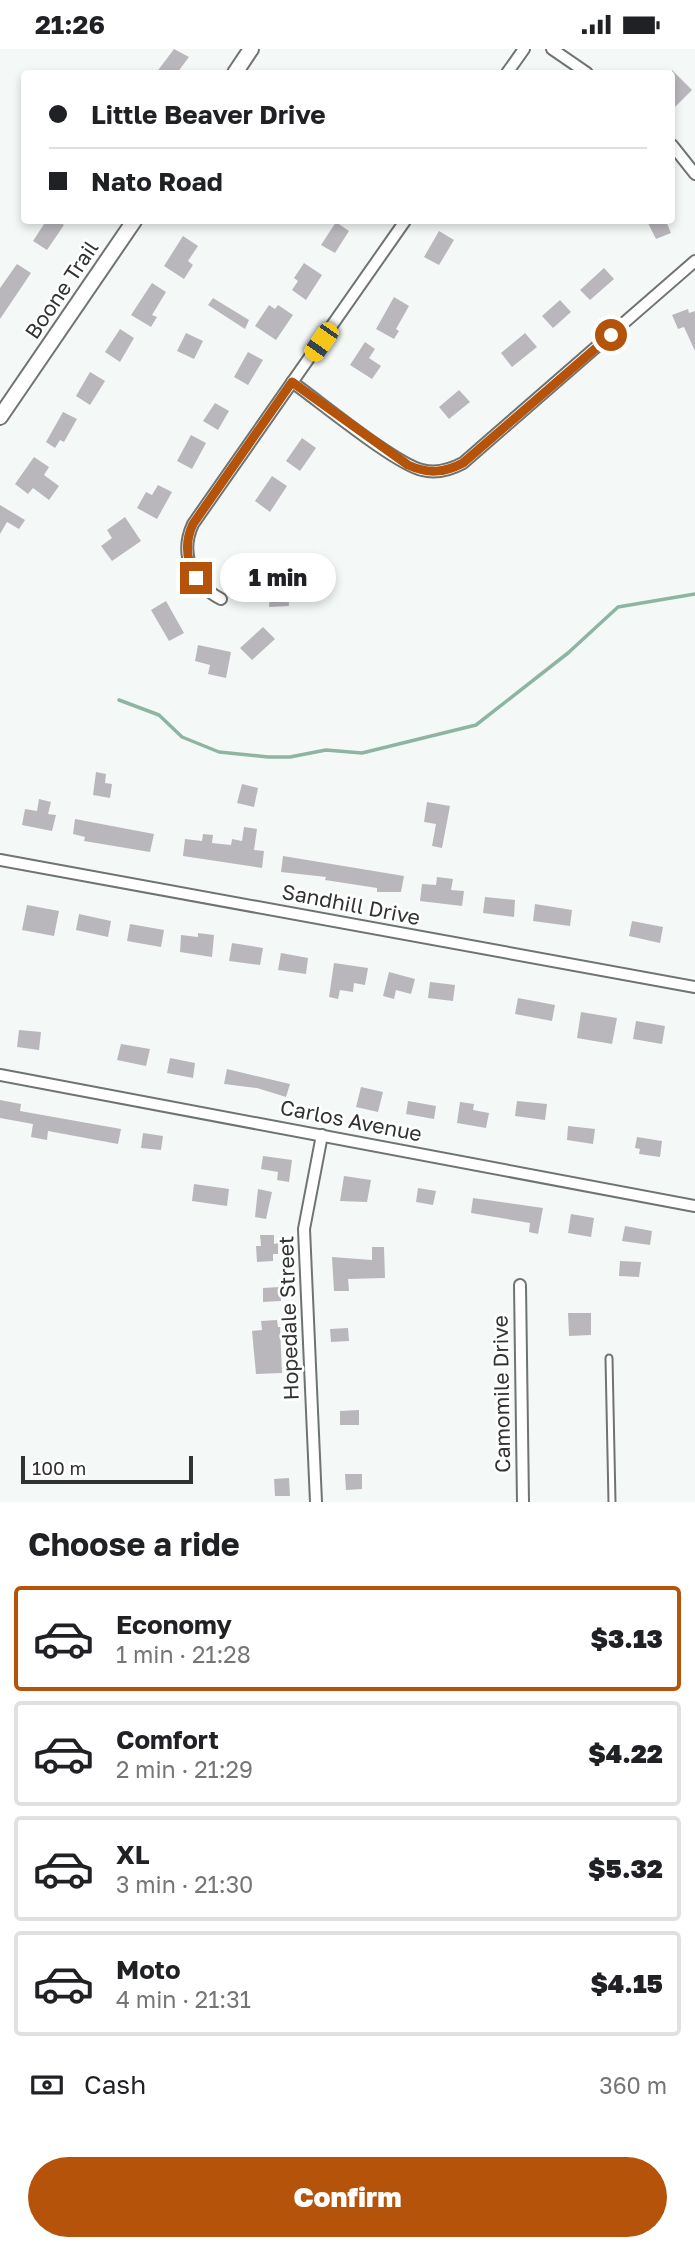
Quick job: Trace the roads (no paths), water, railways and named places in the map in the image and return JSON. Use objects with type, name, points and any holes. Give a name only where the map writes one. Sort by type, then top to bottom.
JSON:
[{"type":"street","points":[[236,70],[251,49]]},
{"type":"street","points":[[509,70],[524,49]]},
{"type":"street","points":[[552,49],[583,70]]},
{"type":"street","points":[[675,149],[695,174]]},
{"type":"street","name":"Boone Trail","points":[[0,417],[132,224]]},
{"type":"street","points":[[221,599],[204,588],[189,566],[186,543],[189,533],[403,224]]},
{"type":"street","points":[[292,382],[408,465],[433,472],[451,469],[463,463],[695,261]]},
{"type":"street","name":"Sandhill Drive","points":[[0,860],[695,987]]},
{"type":"street","name":"Carlos Avenue","points":[[0,1075],[695,1206]]},
{"type":"street","name":"Hopedale Street","points":[[316,1502],[304,1229],[322,1135]]},
{"type":"street","name":"Camomile Drive","points":[[520,1285],[523,1502]]},
{"type":"lane","points":[[609,1358],[611,1502]]},
{"type":"waterway","points":[[119,700],[159,715],[182,737],[219,752],[268,757],[290,757],[326,750],[362,753],[476,725],[568,653],[618,607],[695,594]]}]
